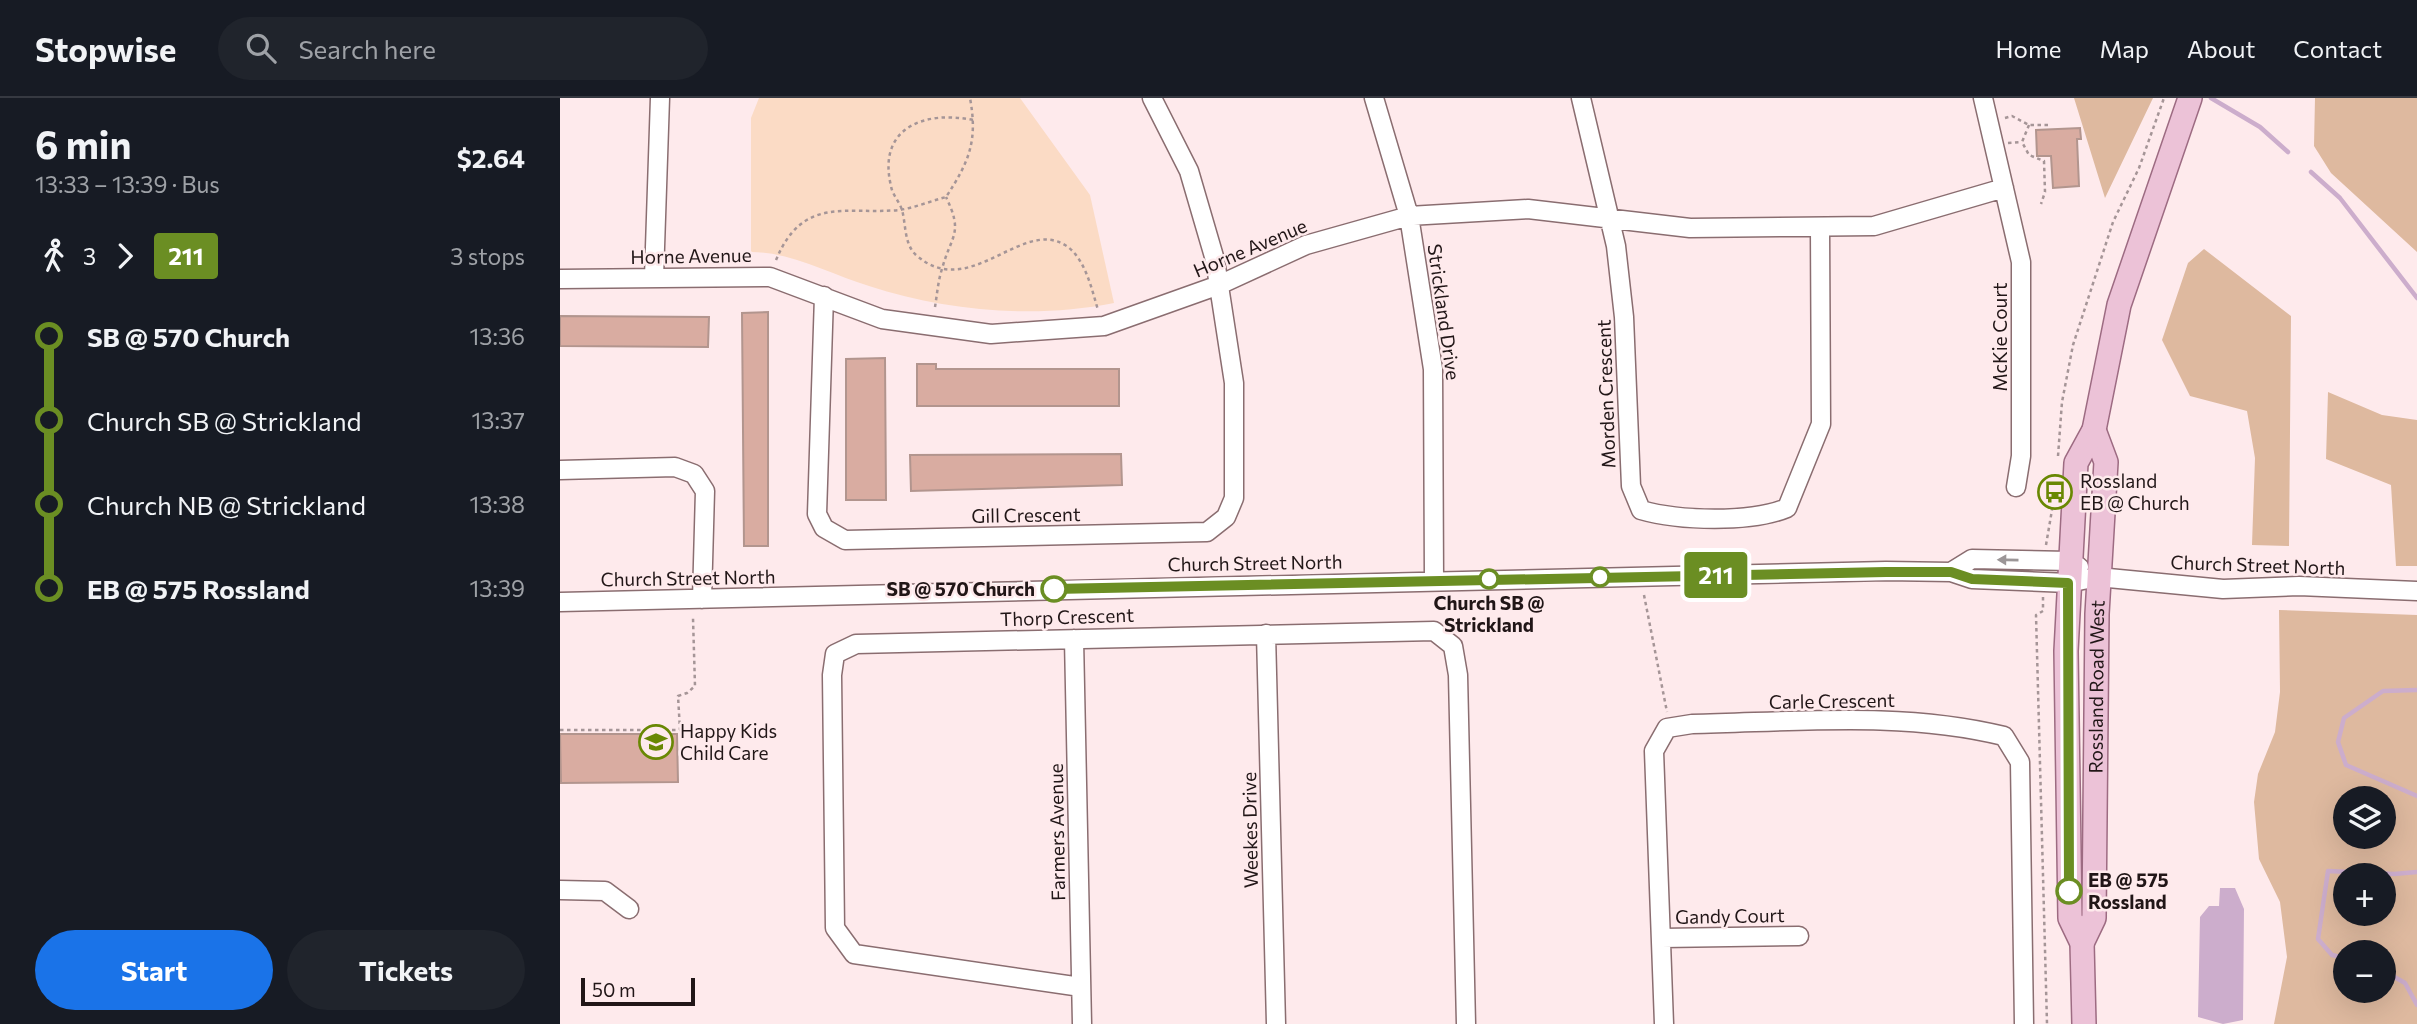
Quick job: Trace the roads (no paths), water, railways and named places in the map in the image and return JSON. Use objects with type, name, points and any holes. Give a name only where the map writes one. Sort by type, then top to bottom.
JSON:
[{"type":"main road","name":"Rossland Road West","points":[[2082,943],[2094,918],[2078,575],[2076,463],[2094,430],[2119,305],[2190,98]]},
{"type":"main road","name":"Rossland Road West","points":[[2084,1024],[2082,943],[2070,918],[2078,575],[2106,462],[2094,430]]},
{"type":"street","points":[[654,277],[660,98]]},
{"type":"street","name":"Gill Crescent","points":[[824,296],[817,514],[824,528],[845,540],[1207,532],[1226,517],[1234,498],[1234,383],[1219,285],[1189,171],[1152,98]]},
{"type":"street","name":"Strickland Drive","points":[[1374,98],[1409,216],[1433,369],[1434,580]]},
{"type":"street","name":"Morden Crescent","points":[[1581,98],[1611,218],[1624,317],[1631,486],[1642,510],[1667,518],[1769,515],[1787,508],[1821,424],[1819,228]]},
{"type":"street","name":"McKie Court","points":[[1983,98],[2021,262],[2021,456],[2016,487]]},
{"type":"street","name":"Horne Avenue","points":[[560,279],[770,276],[882,319],[991,334],[1104,326],[1219,285],[1306,245],[1409,216],[1528,209],[1690,228],[1874,226],[2004,188]]},
{"type":"street","points":[[560,470],[675,467],[694,474],[705,491],[702,599]]},
{"type":"street","name":"Church Street North","points":[[1951,572],[1972,559],[2043,561],[2078,575],[2223,589],[2300,586],[2417,591]]},
{"type":"street","name":"Church Street North","points":[[560,602],[1434,580],[1951,572],[1972,579],[2044,582],[2078,575]]},
{"type":"street","name":"Thorp Crescent","points":[[1081,987],[854,954],[835,928],[832,675],[835,654],[856,644],[1434,631],[1453,646],[1458,675],[1466,1024]]},
{"type":"street","name":"Weekes Drive","points":[[1266,634],[1276,1024]]},
{"type":"street","name":"Farmers Avenue","points":[[1074,639],[1082,1024]]},
{"type":"street","name":"Carle Crescent","points":[[1662,937],[1654,751],[1667,728],[1692,724],[1878,720],[1957,726],[2004,736],[2020,762],[2024,1024]]},
{"type":"street","points":[[560,890],[605,891],[629,909]]},
{"type":"street","name":"Gandy Court","points":[[1662,937],[1799,936]]},
{"type":"street","points":[[1662,937],[1664,1024]]},
{"type":"waterway","points":[[2211,98],[2260,127],[2288,152]]},
{"type":"waterway","points":[[2311,172],[2340,198],[2417,298]]},
{"type":"waterway","points":[[2417,690],[2383,691],[2344,718],[2338,742],[2346,765],[2417,796]]},
{"type":"waterway","points":[[2333,955],[2318,939],[2328,871],[2394,874],[2417,872]]},
{"type":"waterway","points":[[2396,978],[2405,983],[2417,1005]]},
{"type":"place","name":"Rossland EB @ Church","points":[[2055,492]]},
{"type":"place","name":"Church SB @ Strickland","points":[[1489,579]]},
{"type":"place","name":"SB @ 570 Church","points":[[1054,589]]},
{"type":"place","name":"Happy Kids Child Care","points":[[656,742]]},
{"type":"place","name":"EB @ 575 Rossland","points":[[2069,891]]}]
